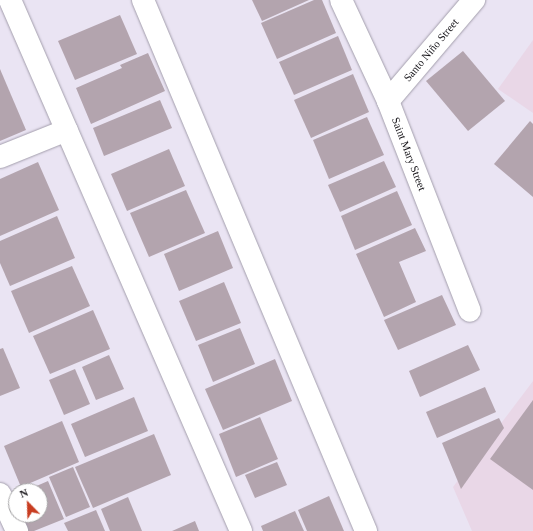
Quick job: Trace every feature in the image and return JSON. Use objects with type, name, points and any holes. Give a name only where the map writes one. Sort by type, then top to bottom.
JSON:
[{"type":"street","points":[[10,0],[240,531]]},
{"type":"street","points":[[143,0],[366,531]]},
{"type":"street","name":"Saint Mary Street","points":[[341,0],[388,101],[470,311]]},
{"type":"street","name":"Santo Niño Street","points":[[388,101],[474,0]]},
{"type":"street","points":[[0,157],[66,130]]},
{"type":"street","points":[[0,494],[17,531]]},
{"type":"shaded area","points":[[533,40],[533,113],[498,89]]},
{"type":"shaded area","points":[[533,381],[533,531],[472,531],[453,487]]},
{"type":"building","points":[[252,0],[309,0],[262,21]]},
{"type":"building","points":[[314,0],[322,0],[336,33],[277,59],[261,23]]},
{"type":"building","points":[[120,15],[137,54],[75,80],[58,41]]},
{"type":"building","points":[[338,36],[352,70],[294,95],[279,62]]},
{"type":"building","points":[[463,51],[505,101],[468,131],[426,81]]},
{"type":"building","points":[[148,53],[165,91],[91,124],[76,88],[122,68],[120,65]]},
{"type":"building","points":[[0,69],[26,130],[0,141]]},
{"type":"building","points":[[353,74],[369,112],[311,138],[294,100]]},
{"type":"building","points":[[160,100],[172,128],[104,156],[93,128]]},
{"type":"building","points":[[367,117],[384,155],[329,179],[313,140]]},
{"type":"building","points":[[530,121],[533,124],[533,197],[494,164]]},
{"type":"building","points":[[169,149],[185,186],[127,211],[111,174]]},
{"type":"building","points":[[384,161],[396,187],[340,212],[328,185]]},
{"type":"building","points":[[38,162],[59,210],[0,236],[0,179]]},
{"type":"building","points":[[186,190],[205,233],[149,257],[130,213]]},
{"type":"building","points":[[397,191],[412,225],[355,250],[341,216]]},
{"type":"building","points":[[57,216],[75,258],[10,286],[0,263],[0,241]]},
{"type":"building","points":[[415,228],[426,251],[399,262],[416,302],[384,317],[356,254]]},
{"type":"building","points":[[218,231],[233,268],[179,291],[164,254]]},
{"type":"building","points":[[72,266],[90,306],[29,333],[11,291]]},
{"type":"building","points":[[224,282],[241,323],[196,341],[179,301]]},
{"type":"building","points":[[442,295],[456,325],[398,350],[384,320]]},
{"type":"building","points":[[93,310],[110,349],[50,374],[33,336]]},
{"type":"building","points":[[240,328],[255,364],[213,382],[198,345]]},
{"type":"building","points":[[468,345],[480,370],[420,397],[409,371]]},
{"type":"building","points":[[3,348],[20,388],[0,396],[0,349]]},
{"type":"building","points":[[109,355],[124,389],[96,400],[82,367]]},
{"type":"building","points":[[275,359],[292,401],[223,430],[205,389]]},
{"type":"building","points":[[75,369],[90,404],[64,415],[49,380]]},
{"type":"building","points":[[485,387],[496,412],[437,438],[426,412]]},
{"type":"building","points":[[134,397],[148,431],[85,457],[71,424]]},
{"type":"building","points":[[533,400],[533,490],[490,459]]},
{"type":"building","points":[[260,417],[278,459],[236,477],[219,434]]},
{"type":"building","points":[[499,418],[504,428],[461,489],[442,443]]},
{"type":"building","points":[[62,421],[79,462],[30,483],[19,483],[4,446]]},
{"type":"building","points":[[154,434],[171,475],[93,508],[75,467]]},
{"type":"building","points":[[277,462],[287,485],[255,498],[245,475]]},
{"type":"building","points":[[73,467],[90,507],[66,517],[49,477]]},
{"type":"building","points":[[48,481],[64,519],[34,531],[20,531],[16,523],[48,523],[48,483],[43,483]]},
{"type":"building","points":[[329,496],[344,531],[307,531],[298,510]]},
{"type":"building","points":[[128,497],[142,531],[110,531],[101,509]]},
{"type":"building","points":[[96,510],[105,531],[68,531],[64,523]]},
{"type":"building","points":[[295,511],[304,531],[263,531],[261,526]]},
{"type":"building","points":[[195,521],[199,531],[172,531]]}]
